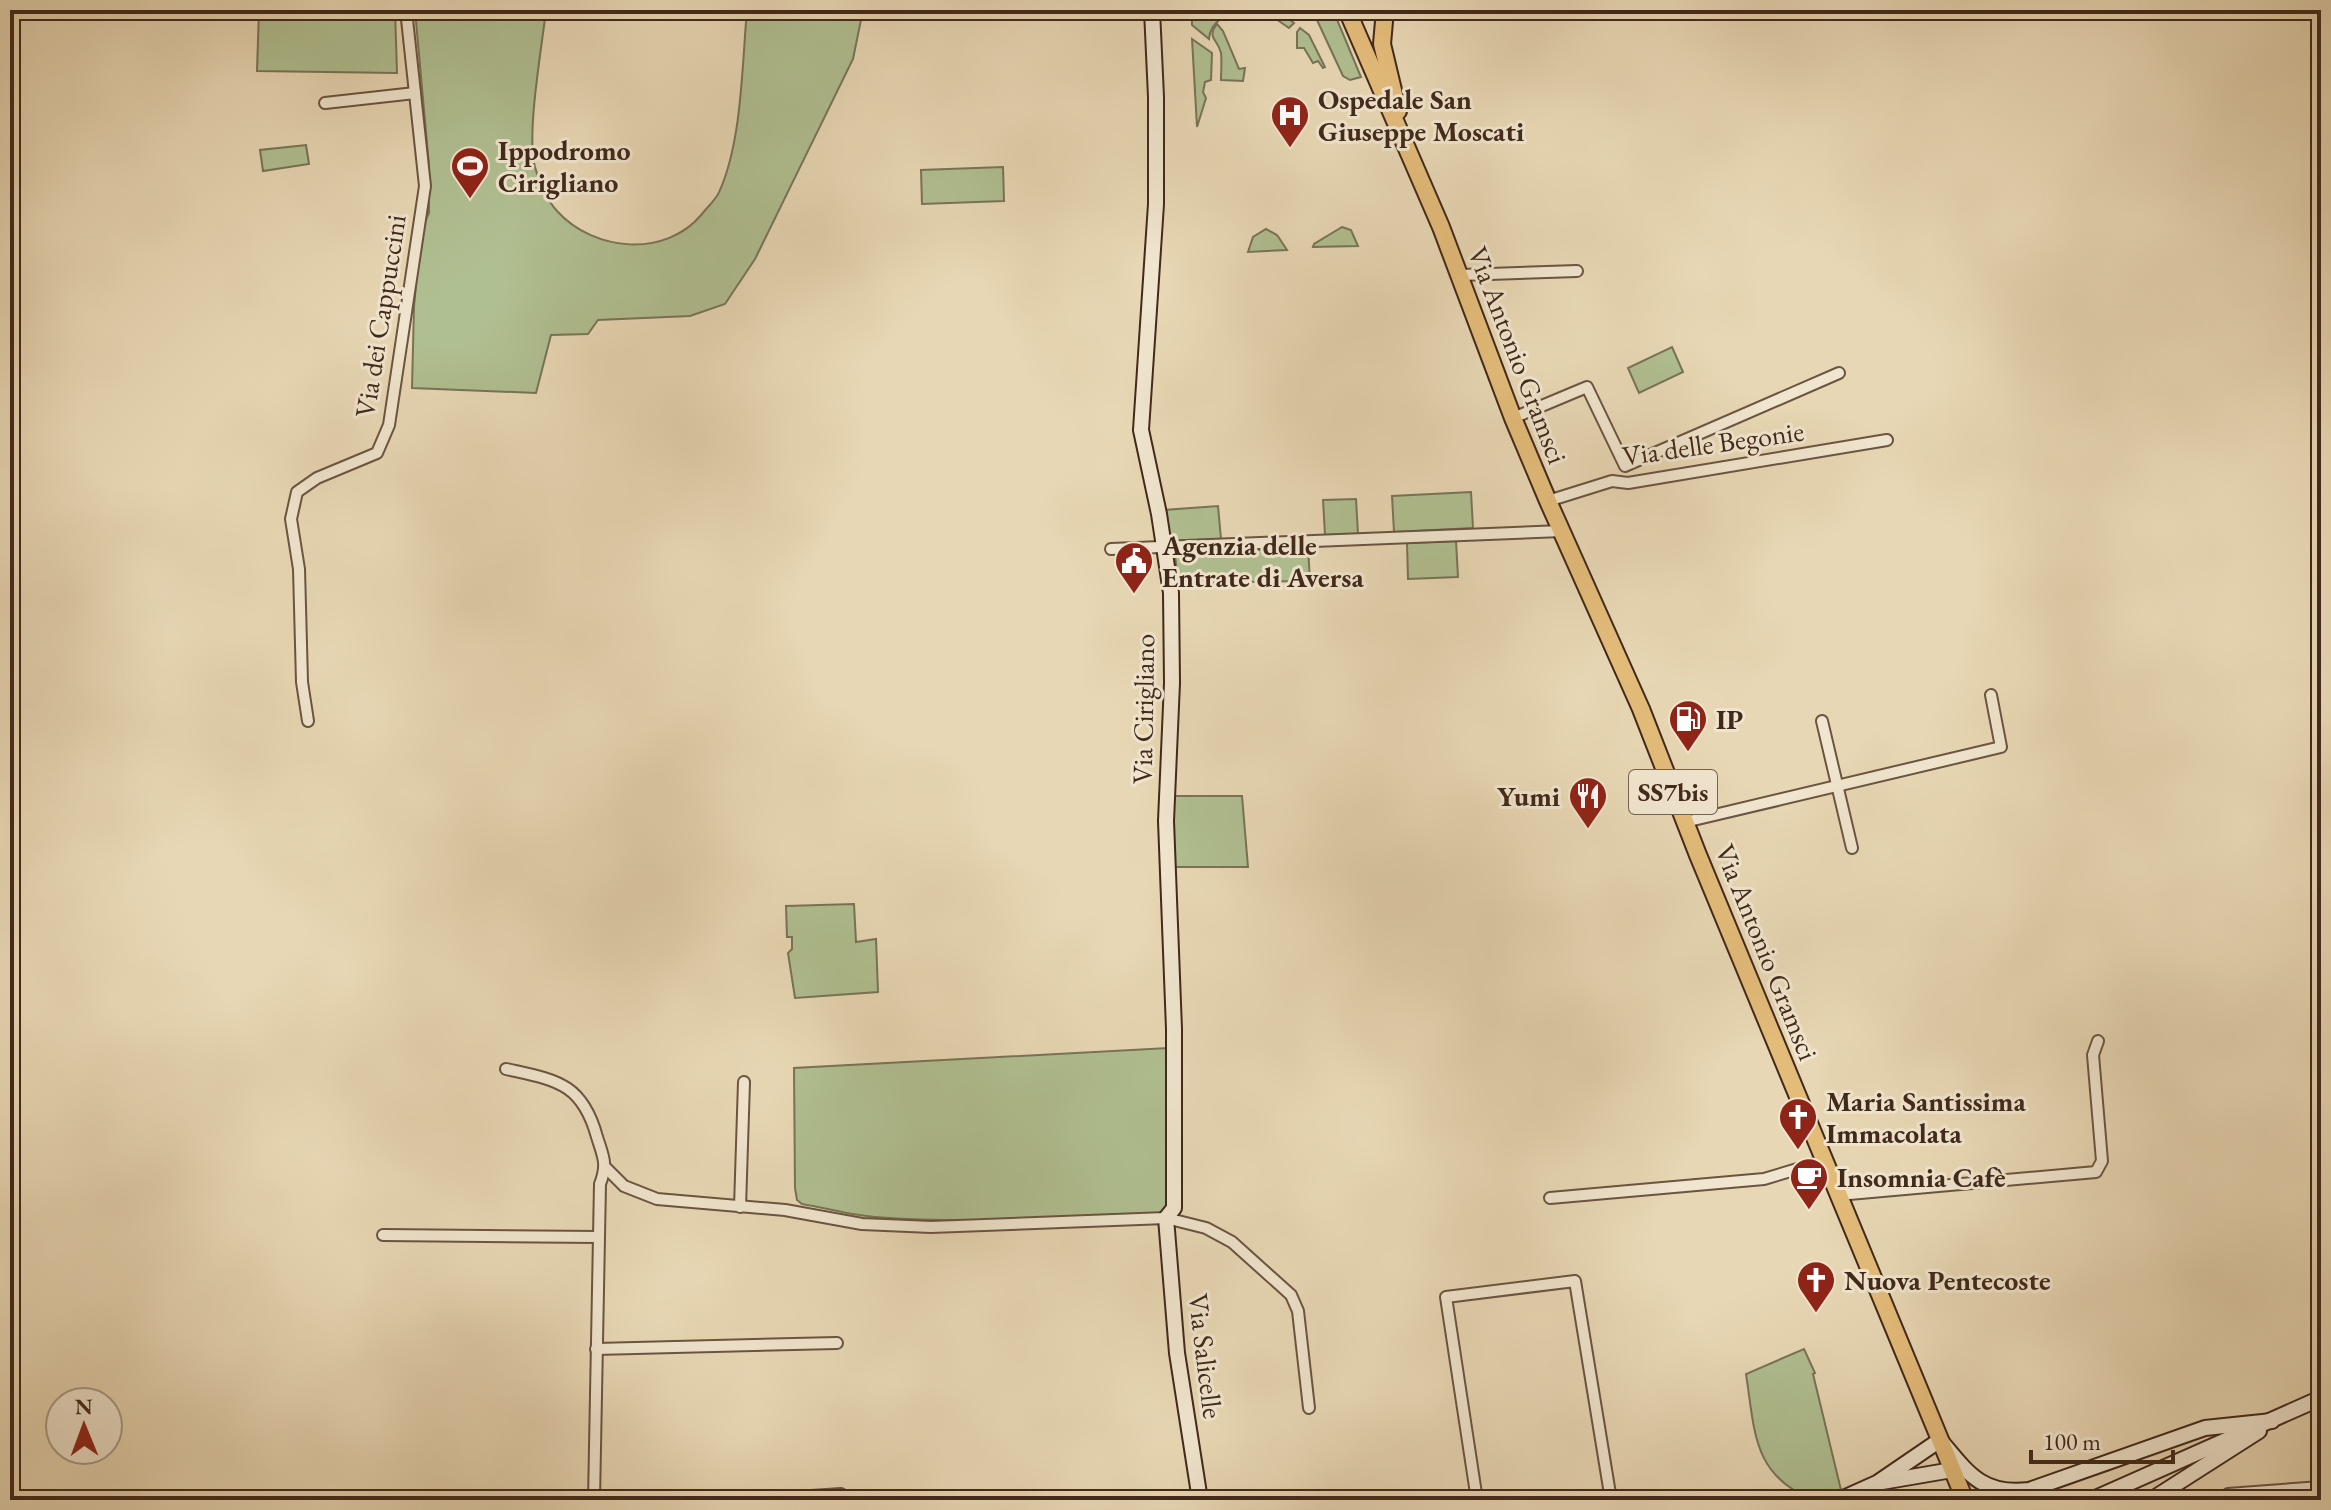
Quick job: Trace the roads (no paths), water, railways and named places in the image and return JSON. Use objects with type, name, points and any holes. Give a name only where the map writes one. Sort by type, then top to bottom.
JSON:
[{"type":"main road","name":"Via Antonio Gramsci","points":[[1347,10],[1460,275],[1513,418],[1641,709],[1952,1470]]},
{"type":"main road","name":"Via Antonio Gramsci","points":[[1385,12],[1382,44],[1406,144]]},
{"type":"main road","points":[[1363,49],[1370,51],[1382,44]]},
{"type":"main road","name":"SS7bis","points":[[1952,1470],[1965,1500]]},
{"type":"street","name":"Via dei Cappuccini","points":[[308,721],[302,682],[299,569],[291,519],[297,492],[317,478],[377,453],[389,425],[425,186],[406,10]]},
{"type":"street","name":"Via Cirigliano","points":[[1152,10],[1156,204],[1141,430],[1171,593],[1172,683],[1166,821],[1174,1029],[1174,1208],[1166,1218]]},
{"type":"street","points":[[325,103],[415,93]]},
{"type":"street","points":[[1460,275],[1577,271]]},
{"type":"street","points":[[1513,418],[1587,387],[1625,466],[1839,373]]},
{"type":"street","name":"Via delle Begonie","points":[[1548,501],[1612,481],[1628,483],[1887,440]]},
{"type":"street","points":[[1111,549],[1562,531]]},
{"type":"street","points":[[1685,822],[2001,747],[1991,695]]},
{"type":"street","points":[[1822,721],[1852,848]]},
{"type":"street","points":[[1838,1195],[2096,1172],[2102,1161],[2093,1055],[2098,1041]]},
{"type":"street","points":[[506,1069],[553,1079],[580,1098],[592,1116],[606,1168],[624,1186],[657,1199],[785,1210],[862,1224],[931,1227],[1166,1218],[1206,1228],[1232,1242],[1291,1295],[1298,1311],[1309,1408]]},
{"type":"street","points":[[740,1207],[744,1082]]},
{"type":"street","points":[[1550,1198],[1764,1179],[1824,1161]]},
{"type":"street","points":[[594,1500],[598,1237],[600,1184],[606,1168]]},
{"type":"street","name":"Via Salicelle","points":[[1166,1218],[1177,1353],[1200,1500]]},
{"type":"street","points":[[383,1235],[598,1237]]},
{"type":"street","points":[[1477,1500],[1446,1297],[1575,1281],[1611,1500]]},
{"type":"street","points":[[596,1349],[837,1343]]},
{"type":"street","points":[[2091,1500],[2321,1398]]},
{"type":"street","points":[[1839,1500],[1877,1483],[1940,1440],[1985,1486],[2000,1492],[2015,1492],[2029,1490],[2205,1428],[2272,1421]]},
{"type":"street","points":[[2151,1500],[2224,1456],[2272,1421]]},
{"type":"street","points":[[1877,1483],[1952,1470]]},
{"type":"street","points":[[2228,1494],[2321,1487]]},
{"type":"street","points":[[750,1500],[841,1494]]},
{"type":"place","name":"Ospedale San Giuseppe Moscati","points":[[1290,149]]},
{"type":"place","name":"Ippodromo Cirigliano","points":[[470,200]]},
{"type":"place","name":"Agenzia delle Entrate di Aversa","points":[[1134,595]]},
{"type":"place","name":"IP","points":[[1688,753]]},
{"type":"place","name":"Yumi","points":[[1588,830]]},
{"type":"place","name":"Maria Santissima Immacolata","points":[[1798,1151]]},
{"type":"place","name":"Insomnia Cafè","points":[[1809,1211]]},
{"type":"place","name":"Nuova Pentecoste","points":[[1816,1314]]}]
